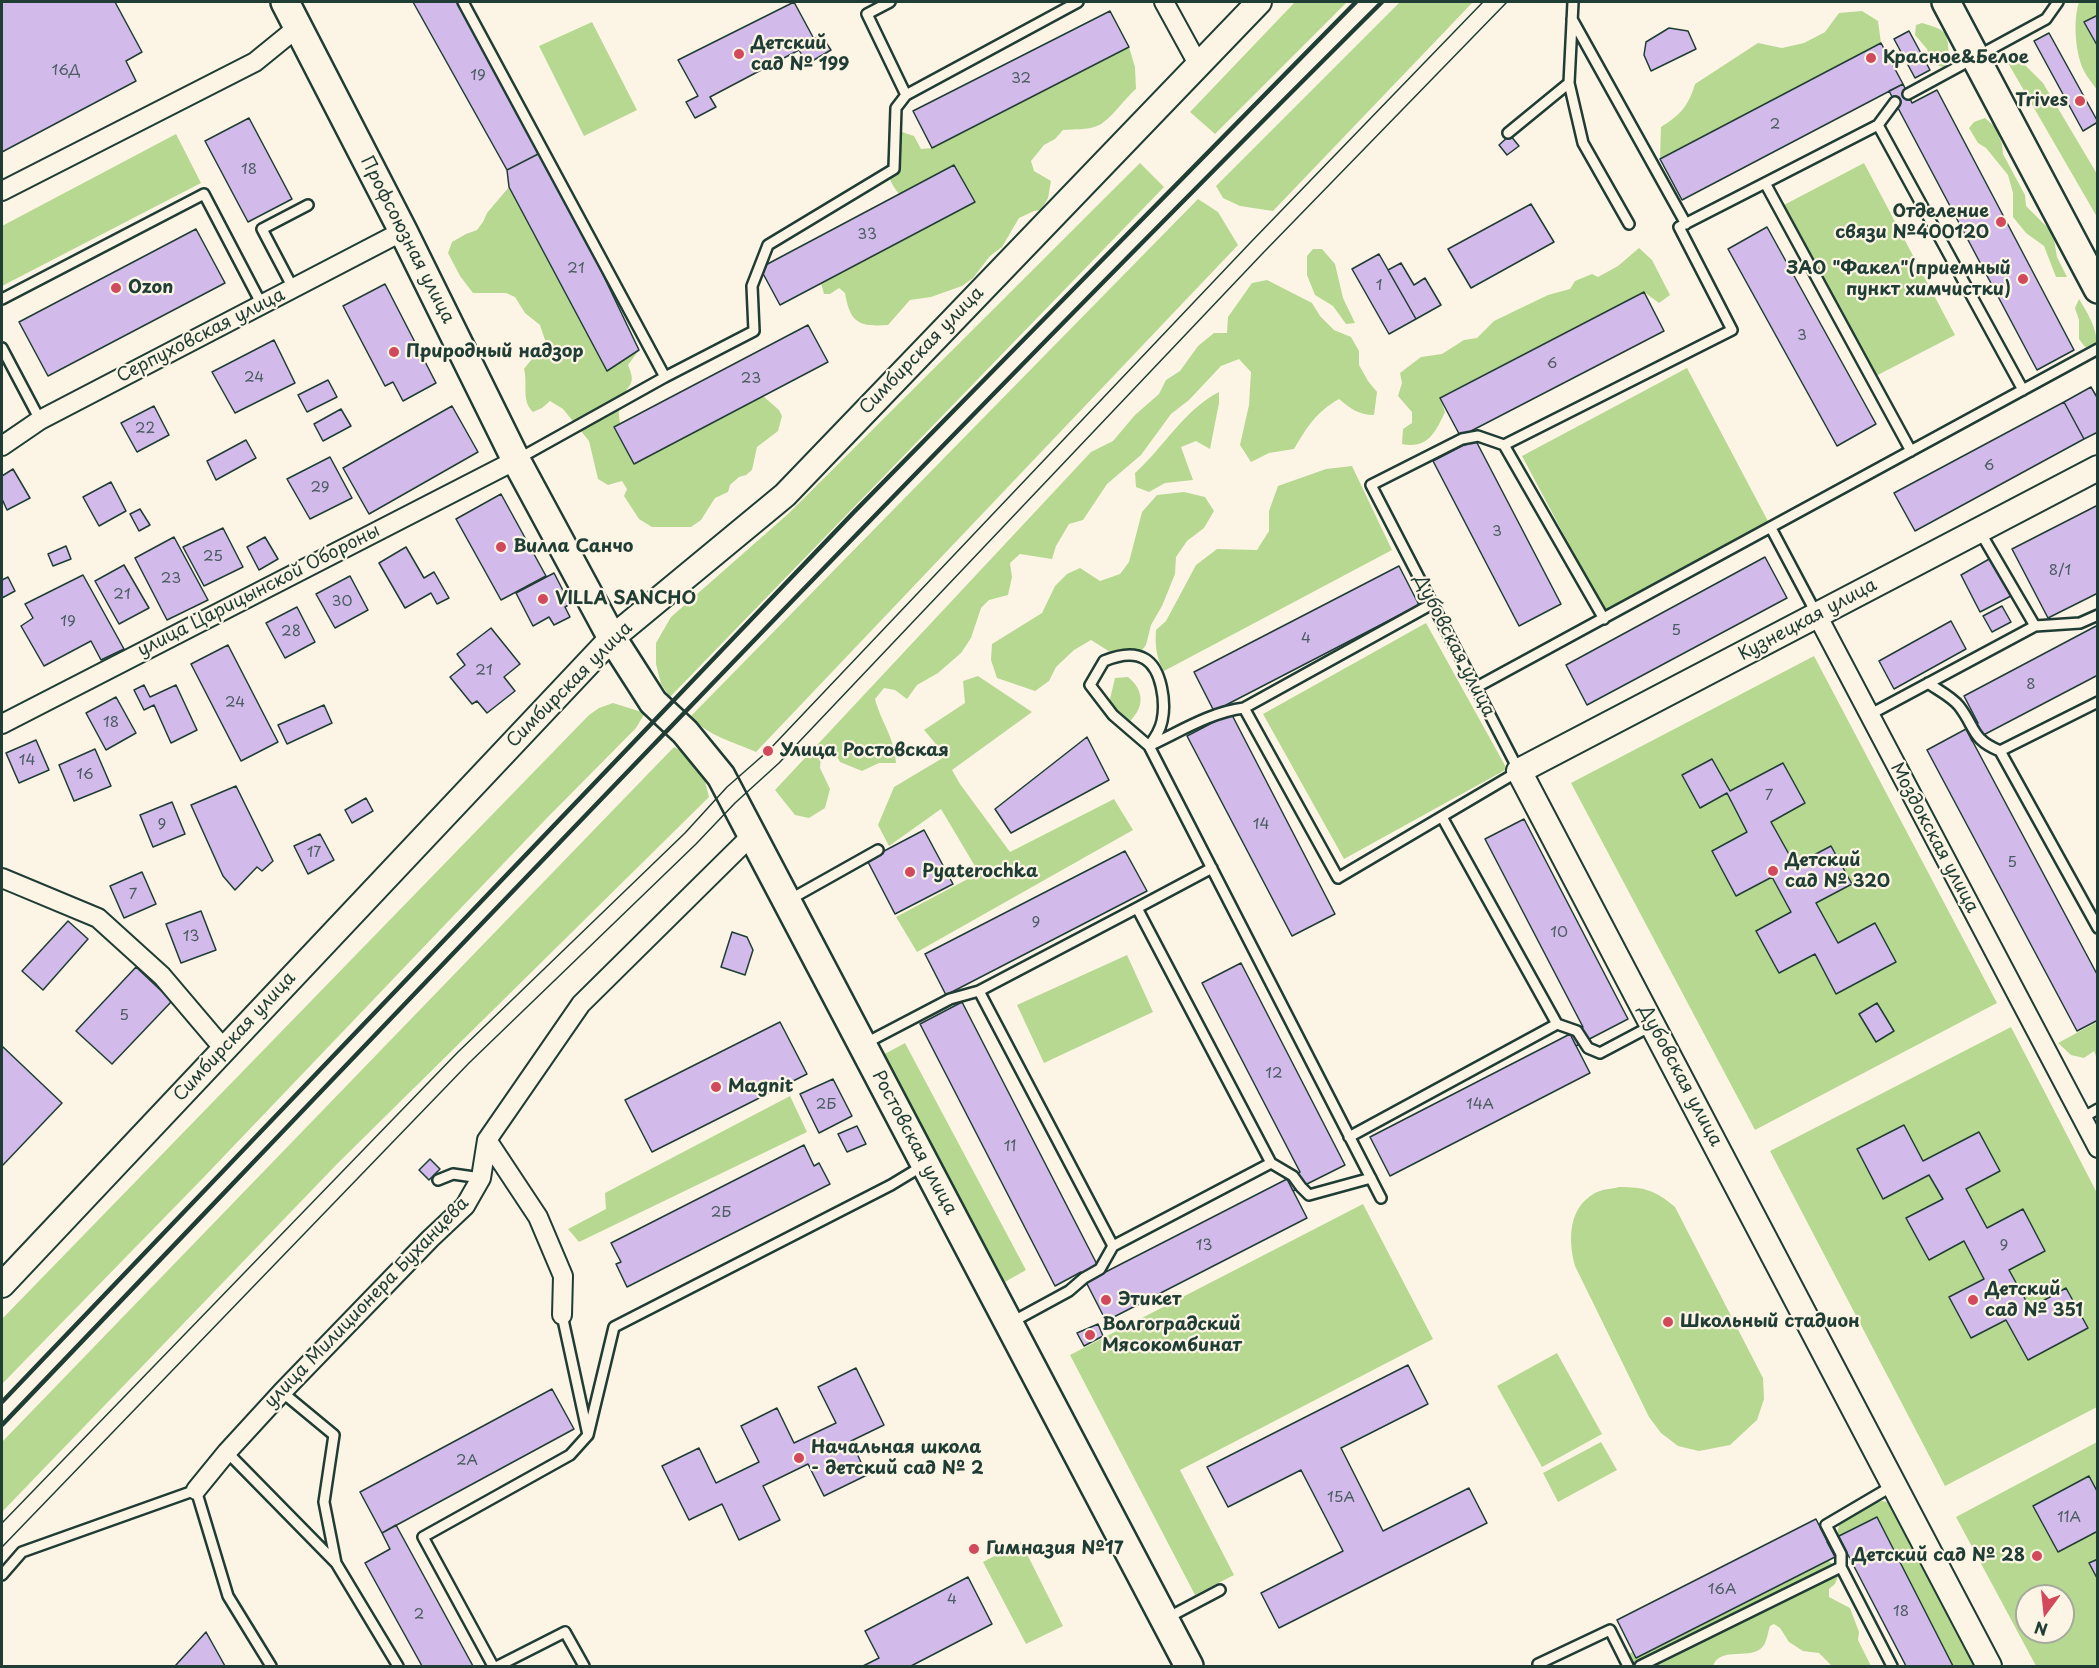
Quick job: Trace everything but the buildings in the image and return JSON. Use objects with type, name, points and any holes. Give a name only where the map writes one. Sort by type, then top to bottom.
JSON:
[{"type":"main road","name":"Профсоюзная улица","points":[[285,2],[403,231],[516,460],[612,638]]},
{"type":"main road","name":"Симбирская улица","points":[[3,1281],[612,638],[785,495],[1258,2]]},
{"type":"main road","points":[[1946,2],[2097,289]]},
{"type":"main road","name":"Кузнецкая улица","points":[[1519,771],[2097,468]]},
{"type":"main road","name":"Ростовская улица","points":[[612,638],[653,702],[685,732],[721,776],[1189,1666]]},
{"type":"main road","name":"Дубовская улица","points":[[1519,771],[1989,1666]]},
{"type":"street","points":[[1164,2],[1198,64]]},
{"type":"street","points":[[2,191],[255,62],[298,27]]},
{"type":"street","name":"Серпуховская улица","points":[[2,446],[40,420],[403,231]]},
{"type":"street","name":"улица Царицынской Обороны","points":[[2,723],[516,460]]},
{"type":"street","name":"Моздокская улица","points":[[1817,615],[1869,715],[2090,1114],[2097,1148]]},
{"type":"street","name":"улица Милиционера Буханцева","points":[[196,1490],[282,1392],[430,1239],[465,1206],[481,1178],[487,1140],[581,1004],[752,836]]},
{"type":"street","points":[[2,878],[98,918],[162,976],[224,1049]]},
{"type":"street","points":[[487,1140],[538,1217],[563,1276],[562,1315]]},
{"type":"lane","points":[[463,2],[664,377]]},
{"type":"lane","points":[[890,2],[867,14],[906,95]]},
{"type":"lane","points":[[516,460],[664,377],[754,331],[752,286],[768,245],[894,169],[896,108],[906,95],[1078,2]]},
{"type":"lane","points":[[1573,2],[1569,82],[1583,143],[1629,224]]},
{"type":"lane","points":[[1908,94],[2046,19],[2058,2]]},
{"type":"lane","points":[[1572,19],[1686,224]]},
{"type":"lane","points":[[1508,134],[1569,82]]},
{"type":"lane","points":[[1604,620],[1504,445],[1732,330],[1679,227],[1878,125],[1895,102]]},
{"type":"lane","points":[[1878,125],[2023,390]]},
{"type":"lane","points":[[1765,183],[1911,451]]},
{"type":"lane","points":[[2,299],[204,194],[262,305]]},
{"type":"lane","points":[[293,288],[262,229],[308,205]]},
{"type":"lane","points":[[2,348],[40,420]]},
{"type":"lane","points":[[1476,688],[2097,349]]},
{"type":"lane","name":"Дубовская улица","points":[[1504,445],[1473,435],[1371,485],[1519,771]]},
{"type":"lane","name":"Моздокская улица","points":[[1771,528],[1817,615]]},
{"type":"lane","points":[[1979,530],[2035,626]]},
{"type":"lane","points":[[1149,746],[1216,714],[1244,708],[1432,604]]},
{"type":"lane","points":[[1869,715],[2035,626],[2080,623],[2097,615]]},
{"type":"lane","points":[[1149,746],[1157,735],[1163,718],[1160,684],[1154,668],[1145,658],[1130,654],[1104,661],[1090,685],[1113,715],[1149,746],[1381,1198]]},
{"type":"lane","points":[[1928,683],[1958,705],[1978,738],[2000,751],[2097,928]]},
{"type":"lane","points":[[2000,751],[2097,702]]},
{"type":"lane","points":[[1244,708],[1338,878],[1519,771]]},
{"type":"lane","points":[[1442,817],[1557,1024],[1577,1031],[1588,1048],[1600,1053],[1653,1024]]},
{"type":"lane","points":[[787,901],[878,849]]},
{"type":"lane","points":[[862,1044],[950,999],[979,991],[1212,868]]},
{"type":"lane","points":[[1137,909],[1271,1163],[1293,1176],[1309,1195],[1371,1178]]},
{"type":"lane","points":[[979,991],[1113,1246]]},
{"type":"lane","points":[[1349,1137],[1557,1024]]},
{"type":"lane","points":[[1010,1323],[1069,1291],[1084,1278],[1100,1269],[1113,1246],[1271,1163]]},
{"type":"lane","points":[[493,1666],[423,1537],[570,1455],[588,1435],[614,1328],[891,1185],[926,1164]]},
{"type":"lane","points":[[438,1180],[453,1174],[481,1178]]},
{"type":"lane","points":[[562,1315],[588,1435]]},
{"type":"lane","points":[[282,1392],[334,1435],[324,1502],[336,1563]]},
{"type":"lane","points":[[227,1452],[336,1563],[398,1666]]},
{"type":"lane","points":[[1892,1666],[1841,1567],[1841,1554],[1826,1525],[1894,1485]]},
{"type":"lane","points":[[2,1575],[22,1552],[196,1490],[228,1596],[271,1666]]},
{"type":"lane","points":[[1640,1666],[1841,1567]]},
{"type":"lane","points":[[1165,1619],[1220,1590]]},
{"type":"lane","points":[[1539,1666],[1538,1664],[1610,1630],[1628,1666]]},
{"type":"lane","points":[[498,1666],[565,1632],[584,1666]]},
{"type":"green space","points":[[1295,2],[1347,2],[1215,134],[1190,112]]},
{"type":"green space","points":[[1400,2],[1473,2],[1273,211],[1240,206],[1223,198],[1216,186]]},
{"type":"green space","points":[[2079,2],[2097,2],[2097,15],[2084,22],[2097,47],[2097,90],[2084,71],[2077,46],[2076,27]]},
{"type":"green space","points":[[1862,11],[1878,21],[1881,43],[1660,159],[1661,127],[1682,110],[1695,84],[1758,43],[1782,48],[1804,43],[1825,32],[1839,13]]},
{"type":"green space","points":[[592,22],[637,110],[584,136],[539,46]]},
{"type":"green space","points":[[1922,23],[1939,29],[1946,37],[1949,56],[1948,64],[1943,67],[1933,64],[1927,49],[1915,35],[1916,25]]},
{"type":"green space","points":[[1129,47],[1135,67],[1136,89],[1102,124],[1089,128],[1063,130],[1055,139],[1044,145],[1031,161],[1034,171],[1051,181],[1048,198],[1041,210],[1019,218],[1002,247],[990,256],[973,278],[962,286],[931,297],[910,300],[888,325],[870,325],[858,321],[850,311],[845,293],[839,288],[830,294],[824,294],[821,283],[974,202],[954,165],[899,194],[889,178],[887,163],[888,155],[899,131],[914,136],[921,149],[932,148]]},
{"type":"green space","points":[[2018,58],[2043,83],[2097,174],[2097,217],[2008,63]]},
{"type":"green space","points":[[1985,118],[1995,127],[2002,144],[2003,154],[2025,195],[2026,206],[2053,233],[2057,257],[2067,277],[2056,277],[2044,246],[2026,233],[2013,217],[2013,193],[2008,175],[1986,148],[1978,143],[1969,128],[1974,122]]},
{"type":"green space","points":[[176,134],[201,183],[2,286],[2,226]]},
{"type":"green space","points":[[1140,163],[1164,187],[670,697],[661,684],[656,664],[656,643],[671,617],[788,514]]},
{"type":"green space","points":[[1864,163],[1955,335],[1872,378],[1782,206]]},
{"type":"green space","points":[[509,187],[607,371],[639,350],[628,365],[632,382],[620,402],[620,424],[763,396],[779,410],[782,416],[778,431],[757,447],[752,470],[730,485],[728,492],[715,498],[701,520],[691,527],[652,527],[639,519],[624,496],[627,489],[622,481],[608,485],[598,479],[589,441],[563,409],[550,401],[533,412],[529,408],[524,369],[546,343],[540,325],[525,313],[515,297],[506,293],[473,293],[460,276],[448,253],[452,242],[477,230],[487,213]]},
{"type":"green space","points":[[1198,199],[1218,212],[1238,245],[756,752],[714,734],[690,717]]},
{"type":"green space","points":[[1639,248],[1652,260],[1670,295],[1659,303],[1644,292],[1440,397],[1445,412],[1430,438],[1418,444],[1402,444],[1403,429],[1412,423],[1412,412],[1398,396],[1402,383],[1400,373],[1421,357],[1442,354],[1464,340],[1477,338],[1494,321],[1548,295],[1570,289],[1575,281],[1592,274],[1598,277],[1618,266]]},
{"type":"green space","points":[[1313,249],[1322,249],[1335,264],[1343,298],[1355,323],[1346,324],[1333,306],[1315,295],[1307,275],[1307,256]]},
{"type":"green space","points":[[1267,280],[1312,303],[1320,316],[1334,330],[1351,337],[1359,351],[1359,365],[1377,392],[1374,415],[1359,412],[1339,399],[1324,409],[1313,421],[1294,449],[1269,453],[1251,462],[1240,445],[1249,405],[1251,372],[1239,359],[1221,366],[1189,400],[1171,414],[1141,455],[1107,484],[1083,520],[1069,524],[1056,546],[1052,559],[1020,554],[1010,563],[1012,577],[1008,595],[989,600],[981,608],[971,638],[961,653],[938,673],[917,685],[907,699],[895,690],[884,688],[875,699],[893,746],[896,763],[879,763],[862,771],[840,762],[833,749],[821,755],[820,768],[830,789],[825,808],[809,818],[795,815],[775,790],[1091,452],[1113,441],[1135,415],[1159,394],[1166,380],[1180,371],[1198,346],[1214,333],[1227,333],[1228,317],[1252,283]]},
{"type":"green space","points":[[2079,299],[2093,326],[2097,345],[2085,347],[2079,339],[2079,320],[2075,308]]},
{"type":"green space","points":[[1687,368],[1770,525],[1605,612],[1522,456]]},
{"type":"green space","points":[[1219,392],[1210,449],[1196,441],[1181,447],[1193,480],[1165,483],[1149,492],[1136,487],[1135,473],[1195,409]]},
{"type":"green space","points":[[1352,466],[1392,550],[1164,671],[1157,651],[1156,630],[1166,621],[1196,565],[1217,549],[1257,550],[1269,531],[1269,511],[1278,486],[1326,469]]},
{"type":"green space","points":[[1184,492],[1205,497],[1214,511],[1204,528],[1187,541],[1176,557],[1175,574],[1162,606],[1151,625],[1146,645],[1136,658],[1123,660],[1091,640],[1074,650],[1056,667],[1049,681],[1035,691],[997,678],[991,660],[992,644],[1042,613],[1055,586],[1067,574],[1080,568],[1100,581],[1120,574],[1129,562],[1142,512],[1157,495]]},
{"type":"green space","points":[[1426,623],[1507,769],[1344,859],[1263,714]]},
{"type":"green space","name":"Детский сад № 320","points":[[1814,656],[1997,1003],[1755,1130],[1571,783]]},
{"type":"green space","points":[[978,676],[1032,712],[952,770],[1010,852],[1114,799],[1133,830],[917,952],[896,917],[979,873],[941,809],[889,846],[878,825],[894,787],[946,756],[924,730],[965,703],[963,681]]},
{"type":"green space","points":[[1128,677],[1137,687],[1141,698],[1138,710],[1130,721],[1119,714],[1109,703],[1115,678]]},
{"type":"green space","points":[[613,703],[645,713],[636,728],[2,1384],[2,1319],[589,715]]},
{"type":"green space","points":[[674,747],[689,756],[699,767],[709,797],[338,1163],[2,1512],[2,1442]]},
{"type":"green space","points":[[1127,955],[1153,1012],[1044,1063],[1017,1005]]},
{"type":"green space","points":[[2097,1022],[2097,1059],[2094,1051],[2084,1058],[2071,1055],[2058,1043]]},
{"type":"green space","name":"Детский сад № 351","points":[[2011,1027],[2097,1193],[2097,1407],[1945,1486],[1770,1151]]},
{"type":"green space","points":[[905,1043],[1026,1270],[1003,1283],[881,1056]]},
{"type":"green space","points":[[790,1096],[807,1132],[579,1242],[568,1229],[606,1209],[605,1193]]},
{"type":"green space","name":"Школьный стадион","points":[[1619,1187],[1649,1191],[1675,1207],[1763,1378],[1764,1399],[1757,1420],[1730,1445],[1699,1451],[1678,1446],[1661,1433],[1649,1417],[1575,1266],[1571,1235],[1572,1225],[1580,1207],[1595,1193]]},
{"type":"green space","points":[[1363,1204],[1433,1339],[1180,1470],[1234,1575],[1195,1595],[1070,1355]]},
{"type":"green space","points":[[1557,1353],[1602,1434],[1542,1467],[1497,1386]]},
{"type":"green space","points":[[1601,1442],[1617,1470],[1558,1502],[1543,1473]]},
{"type":"green space","name":"Детский сад № 28","points":[[2097,1442],[2097,1666],[2036,1666],[2024,1644],[2075,1644],[2075,1584],[2015,1584],[2015,1627],[1956,1517]]},
{"type":"green space","points":[[1882,1501],[1893,1503],[1987,1666],[1953,1666],[1877,1517],[1839,1536],[1837,1534],[1840,1522]]},
{"type":"green space","points":[[1021,1542],[1063,1626],[1026,1644],[983,1562]]},
{"type":"green space","points":[[1827,1560],[1834,1565],[1838,1576],[1835,1584],[1829,1589],[1829,1597],[1850,1608],[1859,1632],[1858,1640],[1871,1666],[1832,1666],[1819,1653],[1803,1651],[1789,1642],[1780,1628],[1774,1624],[1770,1626],[1765,1643],[1759,1650],[1722,1656],[1713,1666],[1619,1666],[1628,1654],[1633,1652],[1636,1657]]},
{"type":"tram line","points":[[2,1523],[458,1052],[685,833],[727,787],[768,751],[1250,243],[1483,2]]},
{"type":"tram line","points":[[2,1547],[469,1063],[696,844],[735,803],[779,763],[1262,254],[1507,2]]},
{"type":"railway","points":[[2,1402],[854,512],[1356,2]]},
{"type":"railway","points":[[2,1425],[860,531],[1382,2]]},
{"type":"place","name":"Детский сад № 199","points":[[739,54]]},
{"type":"place","name":"Красное&Белое","points":[[1871,58]]},
{"type":"place","name":"Trives","points":[[2080,101]]},
{"type":"place","name":"Отделение связи №400120","points":[[2001,222]]},
{"type":"place","name":"ЗАО \"Факел\"(приемный пункт химчистки)","points":[[2023,279]]},
{"type":"place","name":"Ozon","points":[[116,288]]},
{"type":"place","name":"Природный надзор","points":[[394,352]]},
{"type":"place","name":"Вилла Санчо","points":[[501,547]]},
{"type":"place","name":"VILLA SANCHO","points":[[543,599]]},
{"type":"place","name":"Улица Ростовская","points":[[768,751]]},
{"type":"place","name":"Детский сад № 320","points":[[1773,871]]},
{"type":"place","name":"Pyaterochka","points":[[910,872]]},
{"type":"place","name":"Magnit","points":[[716,1087]]},
{"type":"place","name":"Этикет","points":[[1106,1300]]},
{"type":"place","name":"Детский сад № 351","points":[[1973,1300]]},
{"type":"place","name":"Школьный стадион","points":[[1668,1322]]},
{"type":"place","name":"Волгоградский Мясокомбинат","points":[[1090,1335]]},
{"type":"place","name":"Начальная школа - детский сад № 2","points":[[799,1458]]},
{"type":"place","name":"Гимназия №17","points":[[974,1549]]},
{"type":"place","name":"Детский сад № 28","points":[[2037,1556]]}]
